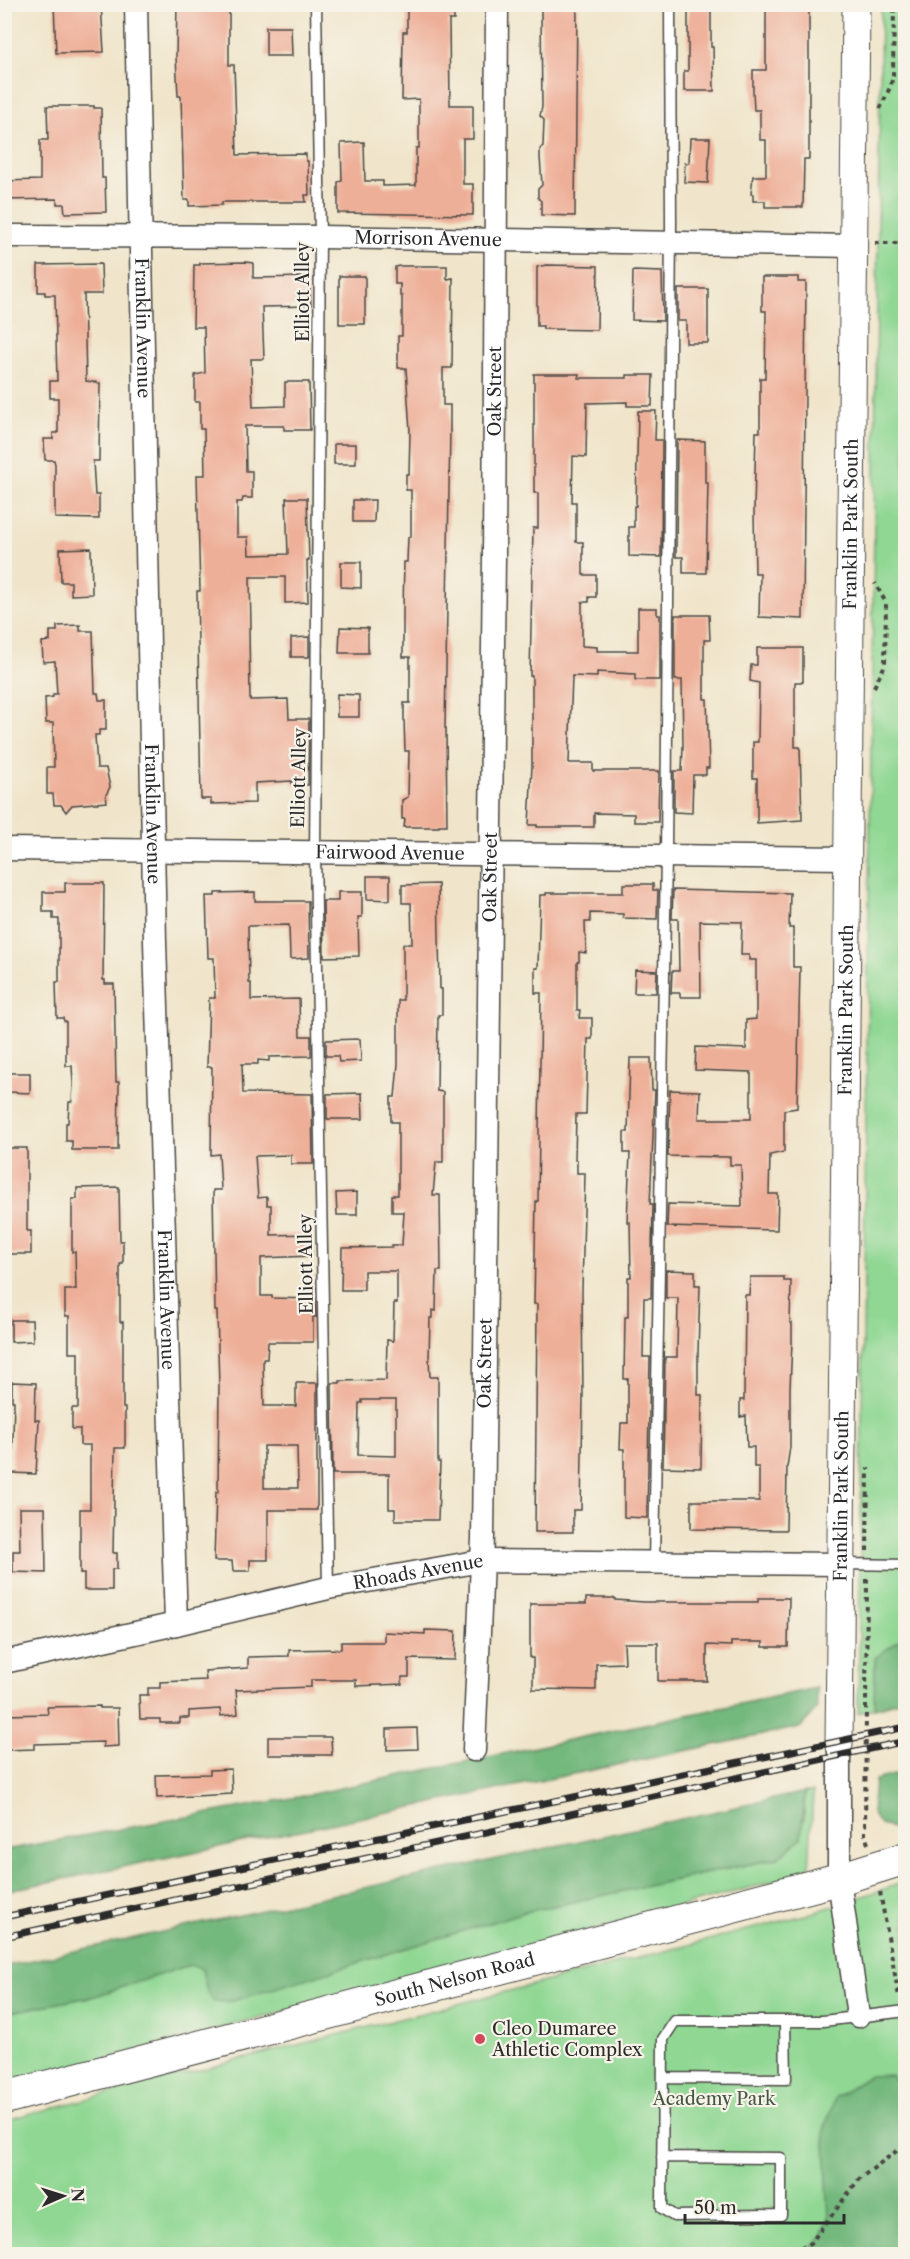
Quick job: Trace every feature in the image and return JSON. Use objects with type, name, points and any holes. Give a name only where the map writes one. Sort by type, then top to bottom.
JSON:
[{"type":"main road","name":"South Nelson Road","points":[[4,2098],[839,1879],[906,1858]]},
{"type":"street","name":"Franklin Avenue","points":[[136,4],[156,954],[176,1624]]},
{"type":"street","name":"Oak Street","points":[[474,1750],[481,1561],[491,854],[497,4]]},
{"type":"street","name":"Franklin Park South","points":[[856,4],[869,245],[848,858],[854,1564],[839,1744],[839,1879],[858,2016]]},
{"type":"street","name":"Morrison Avenue","points":[[4,236],[320,237],[869,245]]},
{"type":"street","name":"Fairwood Avenue","points":[[4,849],[848,858]]},
{"type":"street","name":"Rhoads Avenue","points":[[4,1662],[328,1588],[481,1561],[854,1564]]},
{"type":"lane","name":"Elliott Alley","points":[[316,4],[320,237],[315,853],[328,1588]]},
{"type":"lane","points":[[654,1563],[666,856],[671,242],[670,4]]},
{"type":"lane","points":[[854,1564],[906,1565]]},
{"type":"lane","points":[[662,2157],[781,2158],[781,2214],[674,2216],[662,2208],[662,2157],[663,2039],[675,2021],[823,2021],[904,2011]]},
{"type":"lane","points":[[663,2078],[786,2079],[785,2021]]},
{"type":"path","points":[[878,114],[893,75],[894,4]]},
{"type":"path","points":[[872,693],[885,665],[886,603],[873,579]]},
{"type":"path","points":[[868,1461],[854,1564],[865,1835],[904,2011]]},
{"type":"path","points":[[783,2254],[810,2244],[859,2179],[906,2144]]},
{"type":"green space","points":[[905,4],[906,1699],[858,1713],[881,5]]},
{"type":"green space","points":[[905,1636],[905,1699],[874,1708],[875,1658]]},
{"type":"green space","points":[[816,1688],[817,1709],[801,1727],[5,1891],[5,1850],[298,1797]]},
{"type":"green space","points":[[905,1772],[906,1831],[880,1825],[872,1813],[875,1780]]},
{"type":"green space","points":[[805,1792],[813,1792],[809,1872],[5,2086],[5,2013],[95,1996],[189,1965],[202,1968],[207,1991],[525,1912],[778,1858],[804,1820]]},
{"type":"green space","points":[[805,1792],[801,1838],[778,1858],[525,1912],[233,2001],[214,2002],[207,1992],[202,1969],[189,1965],[95,1996],[5,2013],[5,1966]]},
{"type":"green space","name":"Academy Park","points":[[905,1882],[905,2254],[5,2254],[5,2120],[809,1914]]},
{"type":"green space","points":[[892,2075],[905,2094],[905,2254],[804,2254],[822,2237],[829,2217],[824,2130],[835,2098],[869,2076]]},
{"type":"building","points":[[54,4],[101,4],[104,52],[56,53]]},
{"type":"building","points":[[177,4],[229,4],[229,65],[234,65],[237,155],[306,154],[309,195],[305,195],[306,202],[222,202],[222,205],[189,206],[189,200],[184,200],[181,96],[178,96],[176,56]]},
{"type":"building","points":[[407,4],[454,4],[454,20],[449,20],[450,105],[473,105],[473,139],[463,139],[463,184],[473,184],[473,215],[338,213],[338,182],[342,181],[341,143],[364,142],[365,181],[383,181],[383,186],[416,185],[419,99],[402,100],[403,32],[407,32]]},
{"type":"building","points":[[548,4],[577,4],[575,216],[541,215],[541,201],[538,198],[538,189],[542,185],[540,149],[543,146],[544,120],[540,116],[542,107],[541,11]]},
{"type":"building","points":[[766,4],[809,4],[809,159],[804,159],[803,207],[765,207],[765,201],[753,201],[753,194],[751,194],[753,176],[766,176],[766,140],[760,140],[760,110],[754,110],[753,70],[766,70]]},
{"type":"building","points":[[688,7],[711,8],[714,91],[684,91],[684,71],[688,71]]},
{"type":"building","points":[[266,27],[291,27],[292,56],[266,56]]},
{"type":"building","points":[[47,106],[101,108],[102,178],[105,178],[106,212],[65,213],[64,204],[57,204],[57,199],[4,200],[4,181],[40,180],[40,140],[48,140]]},
{"type":"building","points":[[690,138],[710,138],[708,183],[684,182],[685,163],[689,163]]},
{"type":"building","points":[[253,263],[253,278],[309,277],[311,306],[262,307],[264,359],[251,359],[253,407],[285,406],[285,382],[309,382],[310,430],[284,430],[284,426],[245,426],[246,471],[252,471],[252,498],[243,498],[242,502],[237,502],[237,537],[248,537],[249,555],[288,554],[286,498],[307,498],[308,602],[285,603],[285,577],[250,577],[251,628],[249,628],[250,700],[288,699],[289,719],[309,719],[308,785],[292,785],[292,781],[255,783],[255,803],[211,804],[211,799],[201,799],[197,475],[205,475],[204,429],[200,429],[200,402],[195,402],[195,375],[205,373],[204,327],[193,327],[194,265]]},
{"type":"building","points":[[101,264],[102,294],[84,294],[86,381],[100,383],[99,461],[93,461],[95,495],[99,495],[99,519],[55,518],[55,464],[54,460],[45,460],[44,439],[53,439],[53,433],[58,433],[58,398],[50,398],[50,381],[57,381],[55,295],[38,292],[38,265]]},
{"type":"building","points":[[546,265],[598,266],[597,330],[543,329],[543,326],[537,326],[537,267]]},
{"type":"building","points":[[447,266],[447,279],[453,278],[452,368],[443,368],[443,405],[450,405],[445,728],[447,825],[439,825],[439,827],[404,827],[405,819],[402,819],[402,800],[408,797],[409,751],[405,751],[404,703],[410,703],[410,657],[403,657],[403,611],[404,562],[407,562],[408,537],[411,537],[411,490],[406,490],[406,474],[409,474],[410,432],[406,368],[398,368],[398,336],[402,336],[402,296],[400,296],[400,284],[395,284],[395,267]]},
{"type":"building","points":[[633,271],[662,272],[663,321],[632,320]]},
{"type":"building","points":[[339,276],[365,276],[365,324],[339,324]]},
{"type":"building","points":[[762,277],[798,277],[798,282],[806,282],[803,619],[759,617],[760,573],[755,573],[754,510],[756,432],[760,432],[760,378],[765,378],[766,311],[762,311]]},
{"type":"building","points":[[678,289],[708,289],[708,343],[686,343],[686,321],[678,321]]},
{"type":"building","points":[[534,374],[579,374],[578,378],[627,378],[627,375],[653,375],[652,406],[627,406],[627,402],[587,403],[586,457],[573,456],[572,502],[576,502],[576,542],[583,542],[583,575],[596,575],[596,597],[589,597],[589,602],[582,602],[582,646],[597,647],[597,651],[638,651],[638,608],[657,608],[657,615],[660,615],[660,680],[635,680],[635,674],[597,672],[597,677],[572,676],[569,763],[593,763],[593,771],[659,771],[658,822],[634,822],[634,814],[594,813],[594,827],[529,825],[532,765],[532,676],[530,676],[533,528],[538,528],[538,493],[534,493]]},
{"type":"building","points":[[638,411],[656,411],[655,440],[662,440],[661,557],[629,556],[629,527],[634,527],[634,506],[636,506]]},
{"type":"building","points":[[677,440],[705,441],[705,483],[708,483],[706,573],[683,573],[683,557],[676,557]]},
{"type":"building","points":[[334,444],[356,444],[356,464],[334,464]]},
{"type":"building","points":[[353,500],[375,500],[374,522],[353,522]]},
{"type":"building","points":[[91,548],[92,594],[71,595],[71,582],[61,582],[60,549]]},
{"type":"building","points":[[341,562],[361,562],[361,588],[341,587]]},
{"type":"building","points":[[675,615],[709,615],[710,640],[704,640],[704,699],[707,699],[709,768],[706,768],[706,775],[693,775],[692,813],[674,812],[674,771],[682,771],[683,746],[682,680],[675,680]]},
{"type":"building","points":[[80,625],[80,631],[93,631],[95,693],[98,693],[99,700],[106,700],[106,730],[99,730],[99,735],[95,735],[97,768],[106,768],[110,787],[106,795],[107,802],[72,805],[66,812],[61,805],[54,805],[53,794],[47,794],[47,767],[54,767],[53,723],[46,723],[45,698],[57,694],[55,661],[43,662],[42,642],[50,641],[50,631],[57,631],[57,626]]},
{"type":"building","points":[[340,627],[368,628],[368,653],[339,653]]},
{"type":"building","points":[[309,637],[309,657],[291,657],[291,638]]},
{"type":"building","points":[[757,648],[803,648],[803,682],[795,682],[795,747],[800,747],[802,820],[757,823],[757,778],[753,778],[753,742],[758,742],[759,683],[750,681],[751,665],[757,665]]},
{"type":"building","points":[[337,694],[359,695],[359,717],[337,717]]},
{"type":"building","points":[[367,876],[390,876],[390,900],[367,899]]},
{"type":"building","points":[[65,883],[104,883],[103,980],[105,984],[114,984],[116,1082],[119,1082],[118,1150],[72,1150],[72,1141],[66,1141],[66,1123],[68,1123],[69,1102],[72,1102],[73,1083],[72,1066],[66,1066],[66,1021],[63,1018],[57,1018],[59,919],[53,919],[53,912],[43,912],[43,892],[65,892]]},
{"type":"building","points":[[438,884],[442,1015],[438,1015],[437,1091],[443,1092],[443,1162],[436,1162],[433,1195],[440,1195],[441,1271],[437,1271],[436,1311],[432,1310],[432,1318],[430,1318],[429,1358],[430,1377],[438,1377],[438,1462],[440,1462],[438,1520],[395,1520],[395,1509],[389,1509],[389,1474],[333,1474],[332,1383],[386,1380],[387,1340],[393,1341],[394,1303],[397,1303],[397,1271],[364,1271],[364,1290],[341,1290],[342,1248],[402,1245],[404,1212],[392,1212],[392,1195],[398,1195],[398,1122],[391,1122],[391,1097],[395,1097],[398,1064],[398,1000],[403,1000],[403,944],[412,944],[411,903],[402,903],[402,885]],"holes":[[[362,1400],[396,1400],[396,1456],[358,1455],[359,1403],[362,1403]]]},
{"type":"building","points":[[623,884],[653,884],[653,890],[658,890],[657,919],[623,918],[623,914],[590,913],[590,922],[585,922],[586,953],[579,952],[579,962],[577,962],[579,1018],[592,1018],[592,1039],[588,1039],[586,1114],[576,1114],[575,1160],[577,1160],[577,1173],[585,1173],[581,1510],[573,1510],[573,1532],[535,1532],[537,1304],[534,1304],[541,993],[535,993],[535,968],[538,968],[540,895],[546,895],[546,893],[623,893]]},
{"type":"building","points":[[673,890],[790,893],[789,928],[793,928],[793,967],[800,967],[797,1108],[784,1110],[784,1152],[770,1155],[769,1194],[778,1194],[777,1230],[667,1227],[668,1204],[742,1206],[741,1165],[730,1165],[730,1157],[668,1156],[670,1090],[700,1091],[699,1119],[751,1119],[751,1072],[695,1070],[696,1047],[746,1049],[746,1020],[756,1019],[756,960],[749,960],[749,955],[741,955],[742,922],[700,921],[701,997],[680,997],[680,993],[671,993],[672,971],[679,971],[678,919],[672,919]]},
{"type":"building","points":[[255,892],[255,901],[308,901],[309,958],[290,959],[289,925],[248,926],[249,983],[251,983],[251,1000],[299,999],[300,1036],[311,1036],[311,1056],[269,1057],[269,1061],[258,1060],[258,1064],[242,1064],[243,1093],[312,1094],[313,1164],[291,1164],[291,1155],[255,1156],[258,1198],[267,1197],[267,1205],[271,1205],[271,1235],[311,1234],[312,1256],[261,1258],[261,1296],[315,1299],[316,1317],[313,1317],[313,1342],[268,1342],[267,1359],[263,1359],[264,1406],[296,1406],[296,1383],[317,1383],[317,1510],[268,1510],[268,1560],[250,1560],[250,1571],[233,1571],[232,1561],[214,1561],[216,1492],[218,1492],[219,1386],[213,1190],[221,1190],[219,1154],[211,1155],[212,1067],[207,1067],[209,998],[215,998],[214,958],[208,958],[206,896],[215,896],[215,893]],"holes":[[[264,1446],[297,1446],[298,1488],[264,1488]]]},
{"type":"building","points":[[338,892],[362,892],[362,917],[358,917],[359,956],[324,957],[323,901],[338,901]]},
{"type":"building","points":[[635,970],[657,971],[656,993],[634,993]]},
{"type":"building","points":[[360,1039],[361,1061],[339,1062],[338,1056],[326,1056],[326,1040]]},
{"type":"building","points":[[630,1058],[651,1058],[652,1090],[655,1090],[650,1204],[653,1204],[651,1298],[644,1298],[643,1357],[650,1357],[647,1518],[624,1517],[624,1449],[620,1449],[621,1423],[628,1423],[628,1379],[624,1379],[625,1317],[628,1317],[628,1277],[631,1277],[630,1222],[627,1222],[630,1153],[624,1153],[624,1132],[628,1132]]},
{"type":"building","points":[[9,1073],[30,1073],[30,1093],[9,1092]]},
{"type":"building","points":[[362,1093],[363,1119],[327,1119],[327,1094]]},
{"type":"building","points":[[7,1148],[27,1148],[27,1231],[31,1231],[31,1254],[7,1254],[7,1211],[5,1211]]},
{"type":"building","points":[[119,1187],[120,1241],[123,1241],[123,1264],[120,1264],[120,1322],[123,1322],[125,1448],[115,1448],[113,1553],[117,1553],[117,1569],[112,1569],[112,1590],[84,1590],[84,1574],[80,1574],[80,1509],[90,1509],[90,1445],[80,1445],[80,1429],[72,1429],[72,1408],[78,1408],[78,1353],[69,1353],[69,1316],[65,1316],[65,1290],[76,1290],[75,1252],[72,1252],[72,1199],[77,1199],[77,1188]]},
{"type":"building","points":[[357,1192],[357,1215],[337,1215],[336,1193]]},
{"type":"building","points":[[666,1270],[695,1271],[695,1285],[700,1285],[698,1395],[702,1395],[701,1468],[663,1467],[665,1357],[677,1357],[678,1298],[666,1298]]},
{"type":"building","points":[[750,1277],[784,1277],[784,1281],[791,1281],[790,1447],[787,1467],[786,1530],[691,1529],[691,1501],[759,1501],[759,1467],[754,1467],[754,1447],[747,1447],[746,1416],[740,1417],[740,1400],[744,1400],[745,1295],[749,1295]]},
{"type":"building","points":[[11,1320],[32,1320],[33,1341],[11,1342]]},
{"type":"building","points":[[12,1382],[36,1383],[35,1420],[39,1420],[36,1474],[12,1473],[14,1401],[12,1401]]},
{"type":"building","points":[[19,1508],[45,1508],[46,1573],[13,1572],[13,1551],[20,1551]]},
{"type":"building","points":[[586,1598],[615,1598],[615,1600],[644,1602],[758,1602],[758,1598],[789,1598],[788,1647],[763,1647],[763,1642],[731,1642],[731,1646],[707,1645],[707,1681],[658,1681],[658,1643],[624,1643],[625,1663],[596,1664],[596,1690],[533,1689],[533,1658],[530,1658],[530,1604],[586,1604]]},
{"type":"building","points":[[425,1630],[456,1631],[455,1660],[409,1659],[409,1677],[402,1677],[402,1684],[356,1686],[356,1680],[311,1680],[311,1687],[236,1690],[238,1714],[221,1716],[220,1709],[189,1711],[189,1718],[180,1718],[180,1723],[160,1723],[160,1719],[140,1719],[139,1695],[148,1695],[148,1688],[160,1688],[160,1682],[206,1680],[205,1671],[248,1668],[248,1657],[289,1656],[289,1650],[341,1649],[341,1642],[384,1642],[384,1632],[425,1634]]},
{"type":"building","points":[[100,1706],[100,1708],[118,1708],[119,1746],[103,1747],[103,1742],[34,1744],[34,1749],[6,1750],[5,1715],[48,1714],[47,1707]]},
{"type":"building","points":[[417,1728],[418,1749],[387,1750],[387,1729]]},
{"type":"building","points":[[268,1737],[331,1737],[332,1755],[268,1755]]},
{"type":"building","points":[[231,1769],[232,1794],[157,1798],[156,1775],[210,1774],[210,1770]]},
{"type":"railway","points":[[4,1917],[906,1727]]},
{"type":"railway","points":[[4,1937],[906,1741]]},
{"type":"place","name":"Cleo Dumaree Athletic Complex","points":[[480,2039]]}]
